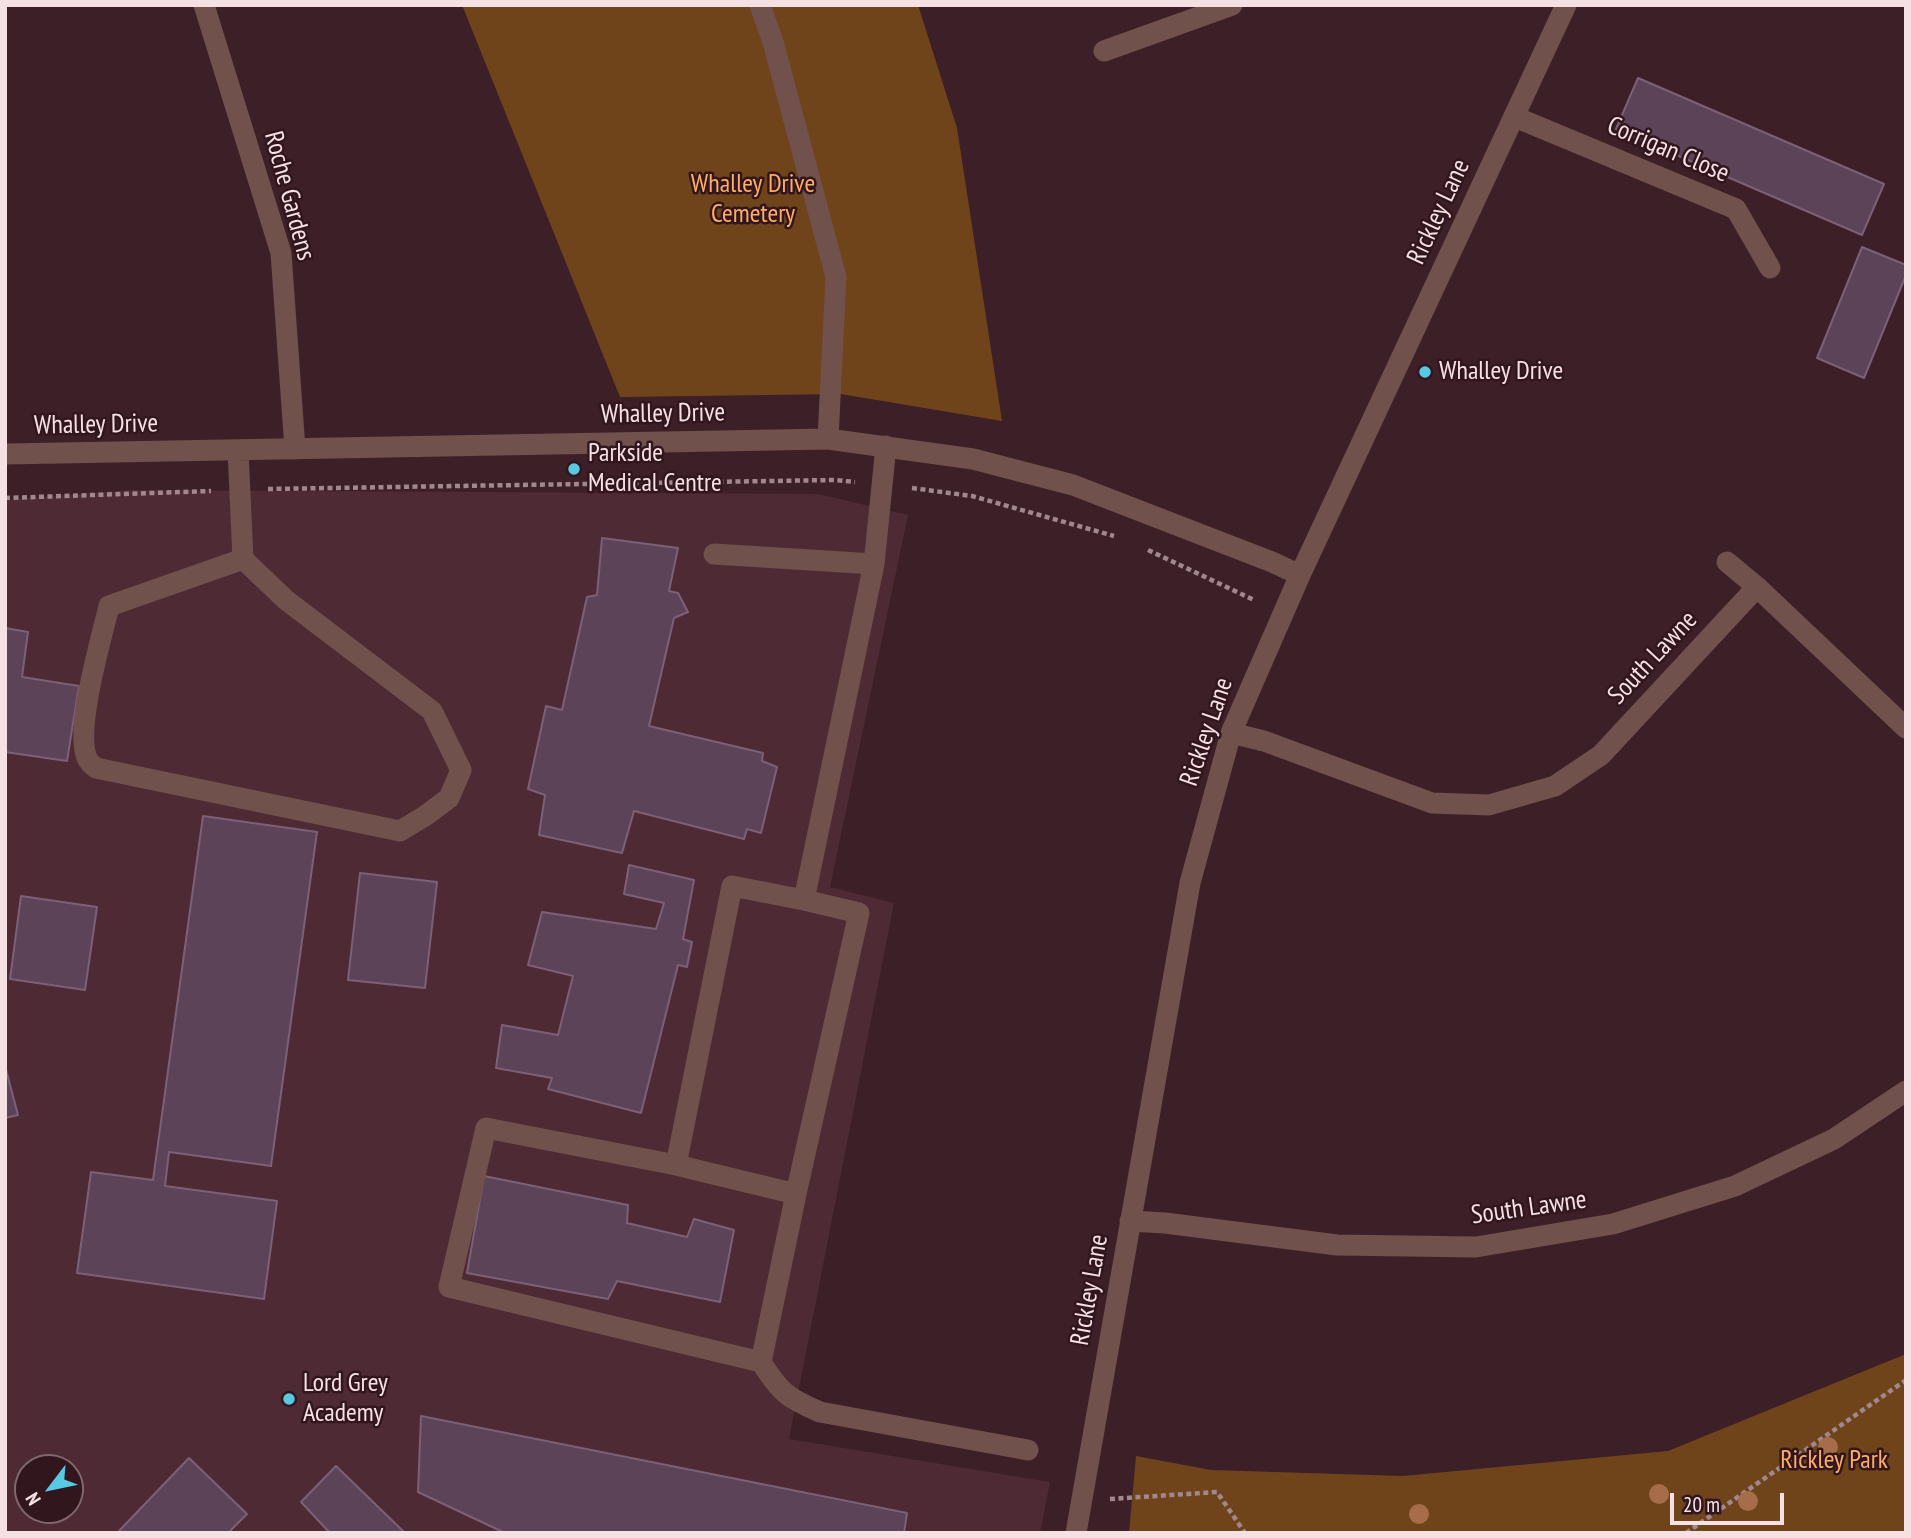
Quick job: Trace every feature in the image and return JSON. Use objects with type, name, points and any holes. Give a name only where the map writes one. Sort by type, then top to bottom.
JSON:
[{"type":"street","name":"Roche Gardens","points":[[204,5],[281,253],[295,449]]},
{"type":"street","points":[[760,5],[773,42],[836,277],[828,439]]},
{"type":"street","points":[[1104,51],[1232,5]]},
{"type":"street","name":"Rickley Lane","points":[[1076,1533],[1190,883],[1231,733],[1300,575],[1566,5]]},
{"type":"street","name":"Corrigan Close","points":[[1515,117],[1736,209],[1770,268]]},
{"type":"street","name":"Whalley Drive","points":[[5,454],[828,439],[974,459],[1073,485],[1300,575]]},
{"type":"street","points":[[804,900],[874,565],[886,446]]},
{"type":"street","points":[[238,450],[243,559],[286,600],[432,711],[461,770],[449,797],[425,816],[400,831],[96,768],[88,760],[85,748],[85,711],[109,606],[243,559]]},
{"type":"street","points":[[714,554],[874,565]]},
{"type":"street","points":[[1727,562],[1906,728]]},
{"type":"street","name":"South Lawne","points":[[1231,733],[1264,741],[1432,803],[1489,804],[1555,786],[1601,755],[1757,587]]},
{"type":"street","points":[[676,1165],[732,886],[859,914],[761,1362]]},
{"type":"street","name":"South Lawne","points":[[1130,1221],[1337,1245],[1476,1247],[1613,1224],[1735,1186],[1834,1139],[1906,1091]]},
{"type":"street","points":[[796,1194],[676,1165],[486,1128],[449,1287],[761,1362],[776,1385],[793,1400],[820,1412],[1028,1450]]},
{"type":"path","points":[[5,498],[241,490],[834,480],[972,496],[1117,537]]},
{"type":"path","points":[[1142,547],[1254,600]]},
{"type":"path","points":[[1686,1533],[1906,1380]]},
{"type":"path","points":[[1082,1502],[1217,1492],[1245,1533]]},
{"type":"shaded area","points":[[129,490],[818,494],[908,515],[830,887],[894,903],[789,1439],[1050,1482],[1040,1533],[5,1533],[5,500]]},
{"type":"green space","name":"Whalley Drive Cemetery","points":[[462,5],[918,5],[957,128],[1002,421],[841,394],[620,397]]},
{"type":"green space","name":"Rickley Park","points":[[1906,1354],[1906,1533],[1129,1533],[1136,1456],[1211,1470],[1403,1476],[1668,1451]]},
{"type":"building","points":[[1638,78],[1884,184],[1862,235],[1616,129]]},
{"type":"building","points":[[1862,247],[1906,265],[1906,275],[1864,378],[1817,358]]},
{"type":"building","points":[[602,538],[678,548],[669,591],[678,593],[688,612],[674,618],[649,726],[763,753],[762,761],[777,767],[761,833],[747,829],[744,839],[634,811],[622,853],[539,835],[545,795],[528,789],[546,706],[562,710],[587,597],[597,595]]},
{"type":"building","points":[[5,628],[28,632],[22,677],[79,686],[67,761],[5,752]]},
{"type":"building","points":[[203,816],[317,832],[271,1166],[169,1152],[165,1186],[277,1201],[264,1299],[77,1273],[91,1172],[153,1180]]},
{"type":"building","points":[[629,865],[694,880],[683,939],[692,942],[687,967],[678,965],[641,1113],[548,1089],[552,1078],[496,1068],[502,1025],[558,1035],[573,976],[528,965],[542,912],[656,929],[664,903],[624,894]]},
{"type":"building","points":[[360,873],[437,882],[425,988],[348,980]]},
{"type":"building","points":[[21,896],[97,907],[85,990],[10,979]]},
{"type":"building","points":[[5,1066],[18,1115],[5,1118]]},
{"type":"building","points":[[484,1176],[628,1205],[627,1223],[687,1237],[694,1219],[734,1230],[720,1302],[617,1281],[608,1299],[467,1273]]},
{"type":"building","points":[[421,1416],[907,1513],[904,1533],[505,1533],[418,1492]]},
{"type":"building","points":[[189,1458],[247,1514],[228,1533],[117,1533]]},
{"type":"building","points":[[336,1466],[405,1533],[330,1533],[301,1502]]},
{"type":"place","name":"Whalley Drive","points":[[1425,372]]},
{"type":"place","name":"Parkside Medical Centre","points":[[574,469]]},
{"type":"place","name":"Lord Grey Academy","points":[[289,1399]]}]
